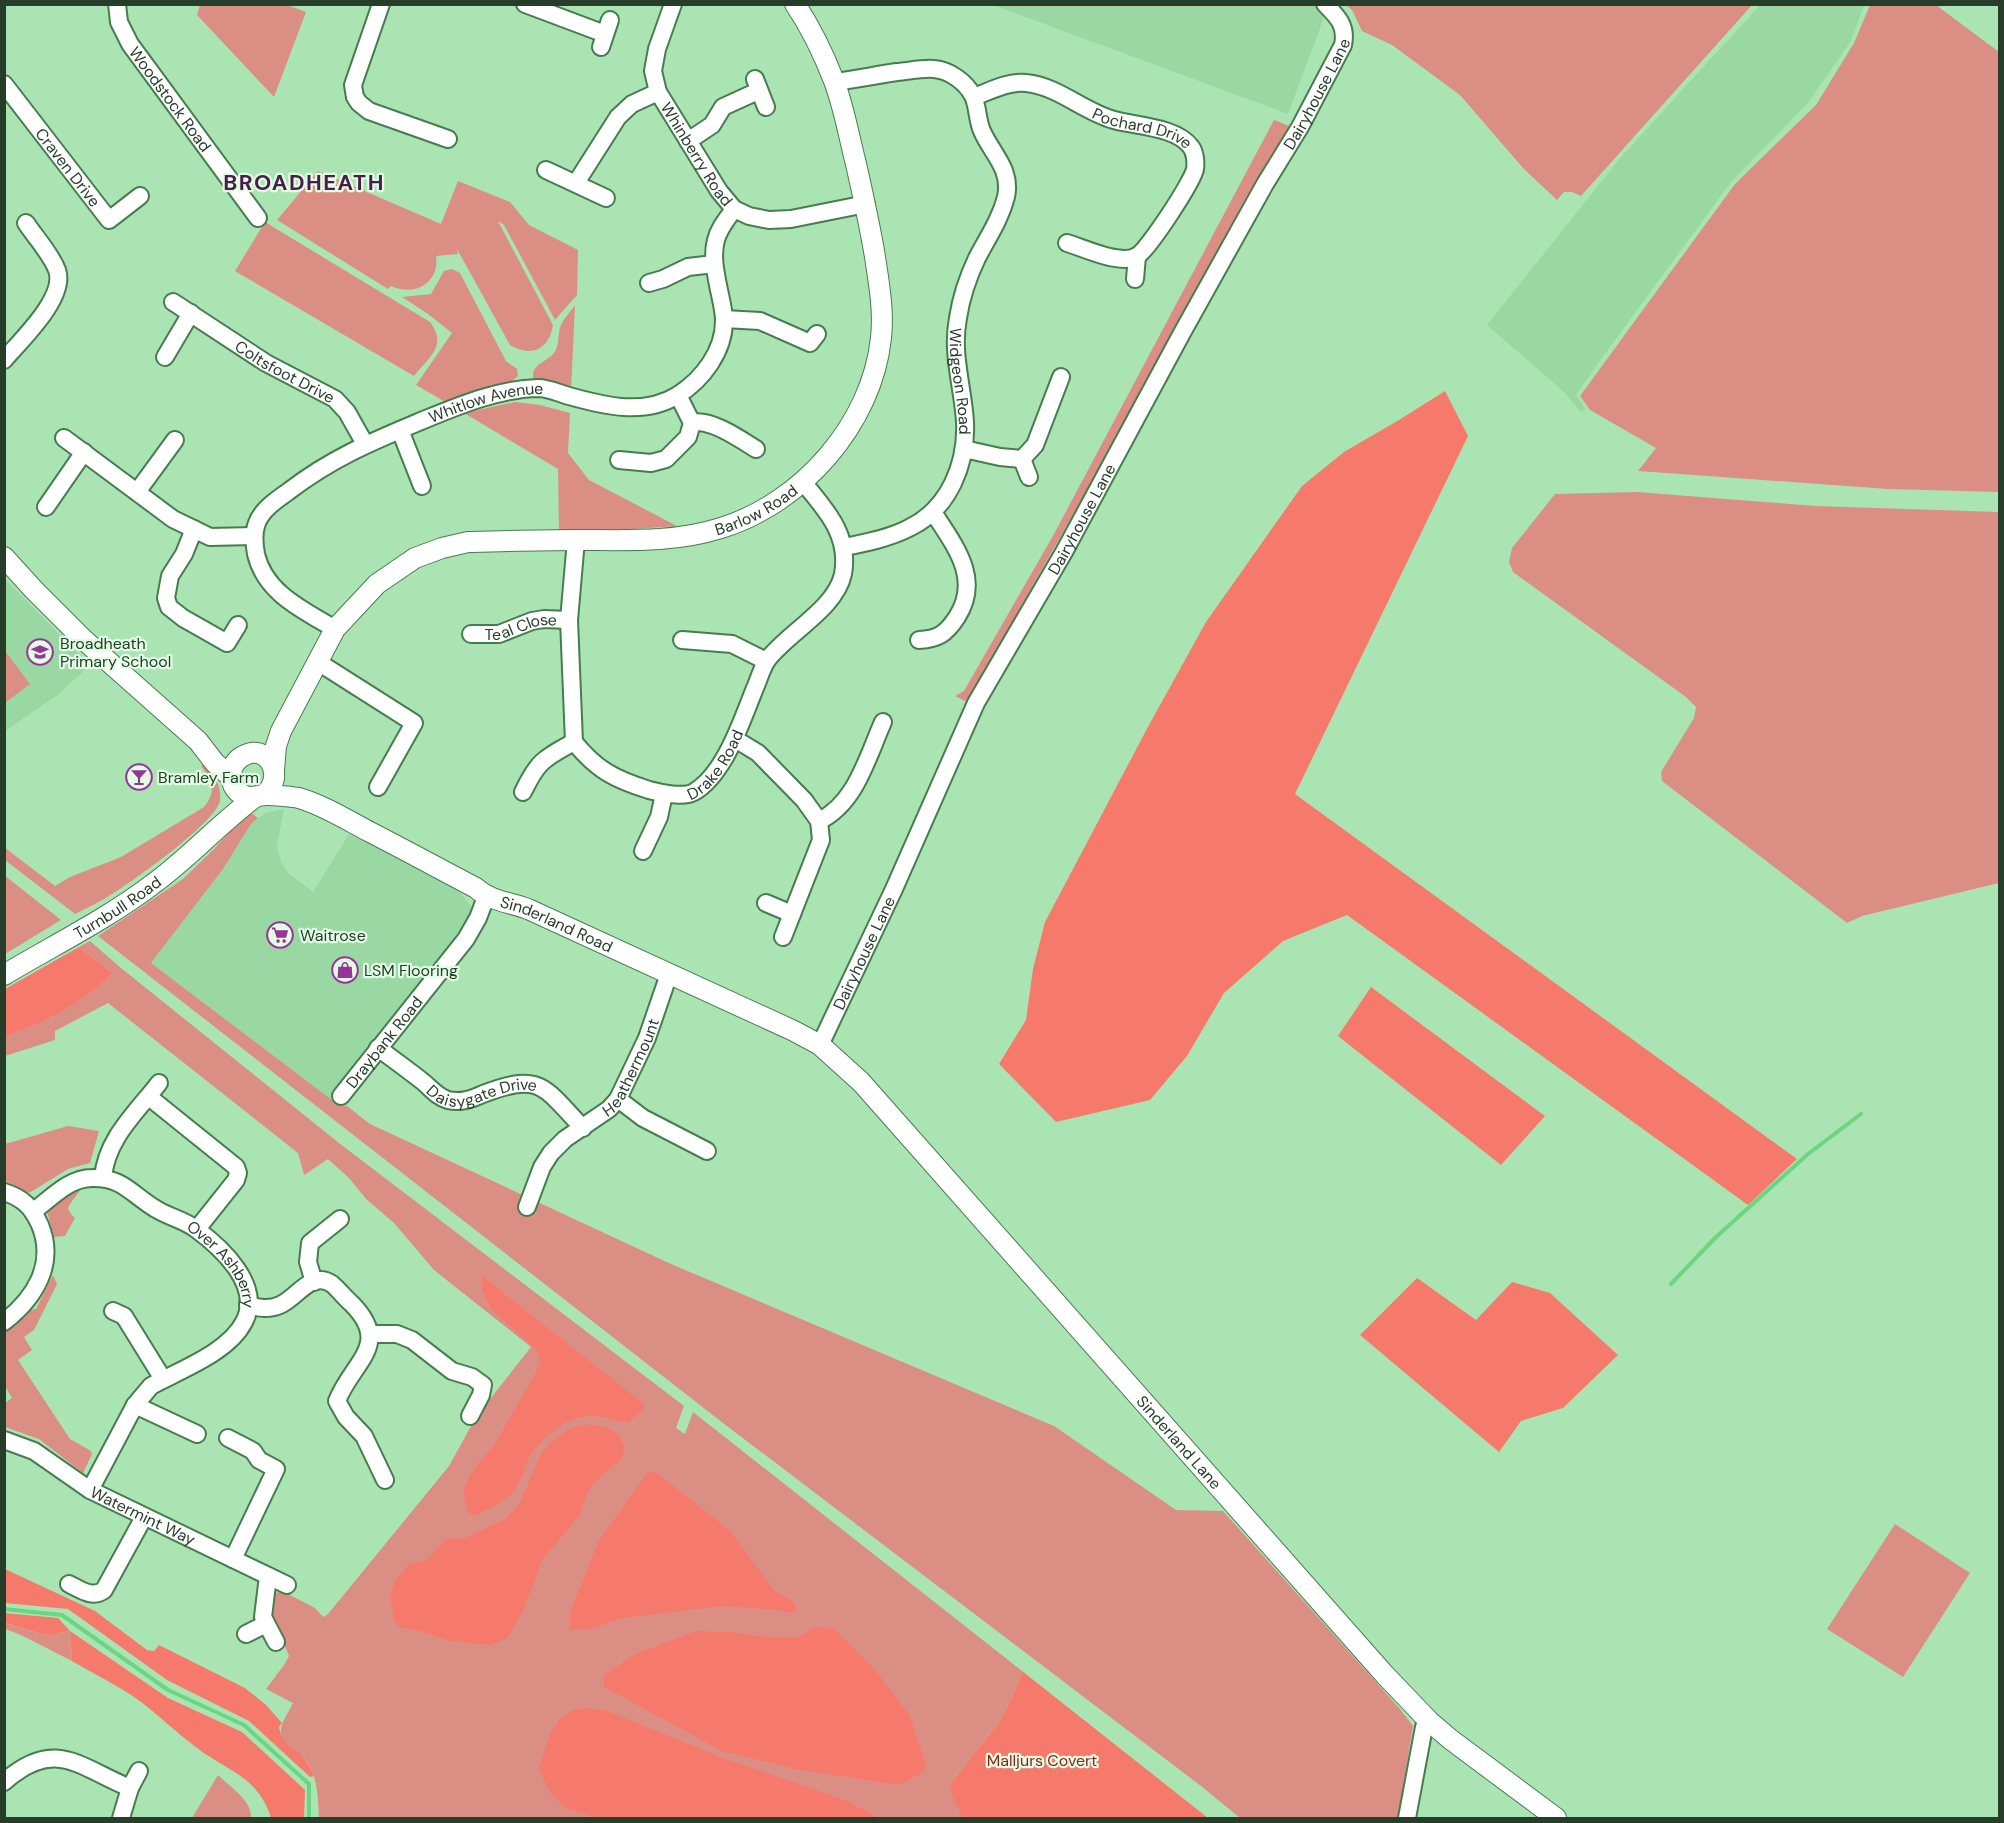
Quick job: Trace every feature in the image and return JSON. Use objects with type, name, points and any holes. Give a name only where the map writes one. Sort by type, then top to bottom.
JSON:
[{"type":"street","name":"Woodstock Road","points":[[117,4],[119,22],[130,44],[258,218]]},
{"type":"street","points":[[381,4],[354,78],[355,97],[358,103],[369,111],[448,139]]},
{"type":"street","points":[[525,4],[605,34]]},
{"type":"street","name":"Whinberry Road","points":[[673,4],[657,49],[653,71],[658,92],[719,191],[734,209],[749,216],[769,220],[791,219],[866,204]]},
{"type":"street","name":"Barlow Road","points":[[275,773],[276,746],[281,731],[335,629],[376,584],[415,558],[468,542],[664,540],[722,528],[757,512],[803,482],[825,460],[850,426],[864,400],[881,338],[882,294],[866,204],[835,82],[807,22],[795,4]]},
{"type":"street","name":"Dairyhouse Lane","points":[[820,1046],[885,909],[976,703],[1064,552],[1187,322],[1300,127],[1343,45],[1345,38],[1342,23],[1325,4]]},
{"type":"street","name":"Widgeon Road","points":[[835,82],[934,69],[948,72],[959,79],[974,98],[982,130],[1007,176],[1006,194],[1000,216],[973,268],[957,320],[956,360],[964,422],[964,449],[961,466],[948,493],[933,512],[910,528],[844,547]]},
{"type":"street","name":"Pochard Drive","points":[[974,98],[999,87],[1023,82],[1035,84],[1084,109],[1113,120],[1177,136],[1191,147],[1195,158],[1195,169],[1190,183],[1149,243],[1137,256]]},
{"type":"street","name":"Craven Drive","points":[[4,84],[109,220],[140,196]]},
{"type":"street","points":[[688,141],[712,125],[723,107],[756,85],[766,107]]},
{"type":"street","points":[[576,183],[618,117],[632,104],[658,92]]},
{"type":"street","points":[[546,170],[606,198]]},
{"type":"street","name":"Whitlow Avenue","points":[[254,536],[257,521],[271,505],[314,472],[364,444],[458,406],[512,390],[541,388],[596,404],[624,408],[657,405],[678,395],[697,381],[709,366],[723,335],[724,319],[714,264],[716,239],[720,228],[734,209]]},
{"type":"street","points":[[4,360],[54,299],[59,280],[57,269],[26,223]]},
{"type":"street","points":[[1067,243],[1121,260],[1137,256],[1135,279]]},
{"type":"street","points":[[649,283],[688,267],[714,264]]},
{"type":"street","name":"Coltsfoot Drive","points":[[173,302],[266,363],[334,399],[347,412],[364,444]]},
{"type":"street","points":[[165,357],[191,313]]},
{"type":"street","points":[[724,319],[760,321],[810,344],[817,334]]},
{"type":"street","points":[[1022,459],[1035,445],[1061,377]]},
{"type":"street","points":[[619,460],[651,463],[666,459],[688,437],[692,423],[678,395]]},
{"type":"street","points":[[692,423],[699,421],[726,431],[756,449]]},
{"type":"street","points":[[400,430],[422,486]]},
{"type":"street","points":[[64,438],[172,519],[210,537],[254,536],[260,568],[273,588],[296,606],[335,629]]},
{"type":"street","points":[[137,492],[175,440]]},
{"type":"street","points":[[964,449],[1022,459]]},
{"type":"street","points":[[46,507],[84,452]]},
{"type":"street","points":[[1022,459],[1029,477]]},
{"type":"street","name":"Drake Road","points":[[574,742],[586,757],[605,773],[664,794],[692,794],[712,777],[735,739],[766,662],[782,643],[831,598],[843,576],[844,547],[832,517],[803,482]]},
{"type":"street","points":[[919,640],[937,639],[952,625],[963,607],[969,585],[957,550],[933,512]]},
{"type":"street","points":[[194,530],[184,554],[170,576],[166,598],[169,607],[183,618],[227,643],[238,625]]},
{"type":"street","points":[[523,792],[535,768],[549,756],[574,742],[569,620],[576,540]]},
{"type":"street","name":"Sinderland Road","points":[[4,557],[83,639],[198,741],[231,779],[238,792],[259,796],[297,797]]},
{"type":"street","name":"Teal Close","points":[[471,634],[499,634],[531,621],[544,619],[569,620]]},
{"type":"street","points":[[682,640],[732,644],[766,662]]},
{"type":"street","points":[[318,662],[414,723],[378,787]]},
{"type":"street","points":[[819,821],[832,815],[851,793],[883,722]]},
{"type":"street","name":"Barlow Road","points":[[248,754],[265,745],[281,731]]},
{"type":"street","points":[[735,739],[758,753],[804,801],[819,821],[821,840],[783,937]]},
{"type":"street","name":"Sinderland Road","points":[[198,741],[221,750],[264,756],[275,773],[297,797],[345,819],[476,888],[486,897],[528,909],[794,1031],[820,1046]]},
{"type":"street","points":[[231,779],[232,767],[237,760],[248,754]]},
{"type":"street","points":[[259,796],[273,785],[275,773]]},
{"type":"street","name":"Turnbull Road","points":[[219,826],[230,805],[231,779]]},
{"type":"street","points":[[643,851],[659,818],[664,794]]},
{"type":"street","name":"Turnbull Road","points":[[4,975],[118,908],[177,865],[219,826],[259,796]]},
{"type":"street","name":"Draybank Road","points":[[340,1096],[466,939],[478,918],[486,897]]},
{"type":"street","points":[[766,903],[792,914]]},
{"type":"street","name":"Heathermount","points":[[527,1207],[542,1167],[551,1153],[565,1139],[609,1109],[618,1099],[647,1038],[669,974]]},
{"type":"street","name":"Sinderland Lane","points":[[820,1046],[861,1082],[1385,1675],[1429,1721],[1556,1818]]},
{"type":"street","name":"Daisygate Drive","points":[[378,1048],[441,1098],[450,1101],[468,1100],[510,1084],[525,1082],[539,1085],[583,1128]]},
{"type":"street","points":[[34,1211],[77,1180],[103,1178],[107,1155],[114,1140],[159,1083]]},
{"type":"street","points":[[149,1096],[236,1167],[238,1173],[236,1180],[197,1229]]},
{"type":"street","points":[[618,1099],[643,1118],[706,1152]]},
{"type":"street","name":"Over Ashberry","points":[[90,1490],[135,1405],[152,1386],[213,1353],[228,1341],[244,1322],[248,1305],[248,1292],[236,1266],[197,1229],[149,1205],[119,1182],[103,1178]]},
{"type":"street","points":[[4,1192],[20,1198],[34,1211],[47,1245],[45,1266],[39,1282],[28,1299],[4,1322]]},
{"type":"street","points":[[314,1282],[308,1262],[310,1242],[340,1219]]},
{"type":"street","points":[[248,1305],[264,1309],[280,1305],[308,1283],[320,1280],[331,1283],[362,1316],[368,1324],[371,1338],[367,1350],[342,1387],[337,1401],[346,1417],[364,1436],[385,1480]]},
{"type":"street","points":[[113,1311],[124,1316],[163,1379]]},
{"type":"street","points":[[370,1334],[397,1334],[412,1340],[452,1371],[472,1377],[483,1385],[481,1395],[470,1416]]},
{"type":"street","points":[[135,1405],[197,1434]]},
{"type":"street","points":[[228,1438],[253,1451],[259,1460],[276,1469],[233,1559]]},
{"type":"street","name":"Watermint Way","points":[[4,1440],[34,1450],[68,1477],[90,1490],[287,1585]]},
{"type":"street","points":[[69,1584],[89,1594],[100,1593],[104,1590],[144,1517]]},
{"type":"street","points":[[268,1576],[264,1608],[266,1624],[275,1636],[276,1642]]},
{"type":"street","points":[[246,1634],[266,1624]]},
{"type":"street","points":[[1407,1818],[1424,1727],[1429,1721]]},
{"type":"street","points":[[4,1782],[28,1763],[50,1758],[70,1760],[130,1788]]},
{"type":"street","points":[[121,1818],[130,1788],[139,1771]]},
{"type":"shaded area","points":[[1314,4],[1325,15],[1288,114],[993,5]]},
{"type":"shaded area","points":[[200,5],[287,5],[306,12],[274,97],[197,15]]},
{"type":"shaded area","points":[[1346,5],[1752,5],[1581,196],[1572,192],[1564,192],[1557,200],[1523,168],[1460,95],[1392,45],[1362,31],[1352,10]]},
{"type":"shaded area","points":[[1760,5],[1864,5],[1851,41],[1808,103],[1731,182],[1576,395],[1586,409],[1581,413],[1565,393],[1487,325],[1621,157]]},
{"type":"shaded area","points":[[1870,5],[1936,5],[1999,52],[1999,492],[1888,489],[1638,471],[1656,448],[1590,410],[1580,396],[1735,184],[1816,105],[1854,43]]},
{"type":"shaded area","points":[[1274,120],[1292,127],[967,702],[955,696],[964,691],[1054,534]]},
{"type":"shaded area","points":[[318,171],[441,224],[458,181],[510,202],[529,225],[578,250],[577,295],[555,320],[504,225],[498,221],[553,325],[548,340],[538,349],[525,351],[510,345],[457,249],[458,254],[436,256],[434,274],[424,285],[408,290],[391,286],[388,289],[277,220]]},
{"type":"shaded area","points":[[265,222],[430,322],[435,330],[437,345],[414,376],[235,271]]},
{"type":"shaded area","points":[[452,269],[460,273],[506,361],[517,369],[518,376],[510,383],[449,404],[416,385],[452,333],[402,297],[431,294],[444,271]]},
{"type":"shaded area","points":[[575,305],[571,391],[538,382],[533,378],[533,373],[537,366],[556,350],[561,325]]},
{"type":"shaded area","points":[[515,402],[540,405],[570,413],[568,453],[589,480],[677,526],[559,534],[558,469],[464,413]]},
{"type":"shaded area","points":[[1637,492],[1815,506],[1999,512],[1999,883],[1862,916],[1847,923],[1662,781],[1661,772],[1694,718],[1696,707],[1686,697],[1513,572],[1509,562],[1512,548],[1555,494]]},
{"type":"shaded area","name":"Broadheath Primary School","points":[[4,578],[90,665],[59,694],[5,731]]},
{"type":"shaded area","points":[[5,651],[30,684],[5,703]]},
{"type":"shaded area","points":[[205,764],[220,790],[220,801],[215,811],[154,865],[107,897],[75,914],[5,860],[4,847],[55,886],[70,877],[121,857],[204,807],[212,791],[208,776],[201,766]]},
{"type":"shaded area","points":[[284,809],[277,846],[281,862],[288,873],[313,892],[349,834],[429,872],[453,887],[475,912],[332,1100],[151,963],[223,869],[251,824],[265,813]]},
{"type":"shaded area","points":[[251,813],[258,818],[251,824],[223,869],[151,963],[332,1100],[342,1106],[347,1106],[370,1124],[671,1264],[1054,1426],[1176,1510],[1223,1511],[1413,1726],[1398,1818],[1240,1818],[723,1423],[98,936],[183,879],[241,819]]},
{"type":"shaded area","points":[[4,875],[61,920],[5,954],[4,954]]},
{"type":"shaded area","points":[[90,941],[339,1143],[684,1406],[676,1428],[685,1434],[693,1412],[1022,1671],[1000,1721],[950,1784],[973,1818],[319,1818],[317,1790],[311,1769],[305,1760],[287,1745],[281,1734],[283,1722],[293,1703],[266,1689],[289,1656],[281,1637],[269,1620],[273,1594],[282,1591],[315,1608],[323,1617],[328,1614],[449,1466],[476,1417],[531,1347],[434,1270],[394,1223],[366,1199],[349,1178],[328,1159],[304,1175],[298,1153],[108,1003],[55,1031],[55,1040],[5,1056],[4,1036],[49,1018],[76,1003],[113,973],[79,947]]},
{"type":"shaded area","points":[[68,1126],[99,1131],[90,1163],[68,1169],[29,1193],[5,1181],[5,1144]]},
{"type":"shaded area","points":[[82,1185],[68,1208],[75,1218],[65,1236],[54,1237],[47,1211],[50,1205]]},
{"type":"shaded area","points":[[53,1275],[57,1284],[34,1330],[24,1337],[32,1350],[18,1360],[70,1439],[91,1451],[92,1454],[83,1473],[39,1439],[5,1427],[5,1403],[12,1398],[5,1386],[5,1331],[13,1326],[22,1314],[36,1309]]},
{"type":"shaded area","points":[[1895,1524],[1970,1573],[1903,1677],[1827,1629]]},
{"type":"shaded area","points":[[4,1623],[48,1636],[70,1631],[72,1661],[5,1629]]},
{"type":"shaded area","points":[[218,1775],[248,1805],[251,1818],[192,1818]]},
{"type":"green space","points":[[1445,391],[1468,436],[1295,794],[1797,1159],[1748,1205],[1347,915],[1283,941],[1224,993],[1187,1056],[1150,1100],[1056,1122],[999,1064],[1026,1020],[1033,969],[1045,922],[1206,622],[1302,486],[1344,452]]},
{"type":"green space","points":[[79,947],[113,973],[89,994],[63,1011],[5,1036],[5,989]]},
{"type":"green space","points":[[1371,987],[1545,1116],[1501,1165],[1338,1036]]},
{"type":"green space","points":[[482,1276],[645,1405],[641,1412],[628,1422],[587,1416],[570,1420],[562,1425],[546,1437],[534,1451],[514,1491],[505,1499],[474,1516],[468,1512],[463,1491],[469,1476],[496,1442],[541,1363],[536,1349],[491,1309],[482,1290]]},
{"type":"green space","points":[[1417,1278],[1476,1320],[1512,1282],[1550,1293],[1618,1355],[1563,1408],[1521,1421],[1499,1452],[1360,1335]]},
{"type":"green space","points":[[582,1425],[609,1428],[622,1440],[625,1448],[621,1459],[588,1491],[580,1515],[542,1560],[524,1609],[508,1637],[491,1645],[450,1641],[399,1627],[394,1619],[390,1596],[395,1581],[408,1565],[426,1560],[447,1539],[465,1538],[506,1519],[520,1503],[541,1453],[553,1440],[568,1430]]},
{"type":"green space","points":[[648,1472],[657,1473],[729,1530],[774,1590],[791,1600],[796,1607],[795,1611],[792,1613],[723,1606],[623,1618],[588,1630],[570,1629],[570,1613],[598,1542]]},
{"type":"green space","points":[[5,1569],[95,1611],[147,1650],[154,1651],[159,1645],[245,1688],[266,1705],[282,1723],[279,1727],[284,1740],[303,1757],[314,1776],[310,1777],[249,1721],[167,1680],[68,1609],[5,1603]]},
{"type":"green space","points":[[4,1613],[58,1618],[70,1631],[48,1636],[5,1623]]},
{"type":"green space","points":[[816,1627],[834,1628],[876,1671],[910,1716],[927,1767],[920,1774],[898,1785],[795,1769],[722,1751],[604,1687],[604,1675],[635,1654],[696,1631],[730,1632],[767,1637],[798,1637]]},
{"type":"green space","points":[[70,1631],[168,1698],[242,1732],[305,1790],[304,1818],[271,1818],[259,1793],[241,1776],[197,1748],[140,1701],[72,1661]]},
{"type":"green space","name":"Malljurs Covert","points":[[1022,1671],[1208,1818],[961,1818],[950,1784],[1000,1721]]},
{"type":"green space","points":[[586,1708],[605,1710],[723,1758],[845,1800],[879,1818],[596,1818],[566,1808],[549,1791],[539,1767],[551,1731],[563,1717],[573,1710]]},
{"type":"waterway","points":[[1671,1284],[1715,1238],[1808,1154],[1861,1114]]},
{"type":"waterway","points":[[4,1609],[62,1615],[168,1690],[244,1725],[309,1784],[309,1818]]},
{"type":"place","name":"Broadheath Primary School","points":[[40,652]]},
{"type":"place","name":"Bramley Farm","points":[[139,777]]},
{"type":"place","name":"Waitrose","points":[[280,935]]},
{"type":"place","name":"LSM Flooring","points":[[345,970]]},
{"type":"district","name":"BROADHEATH","points":[[304,182]]}]
